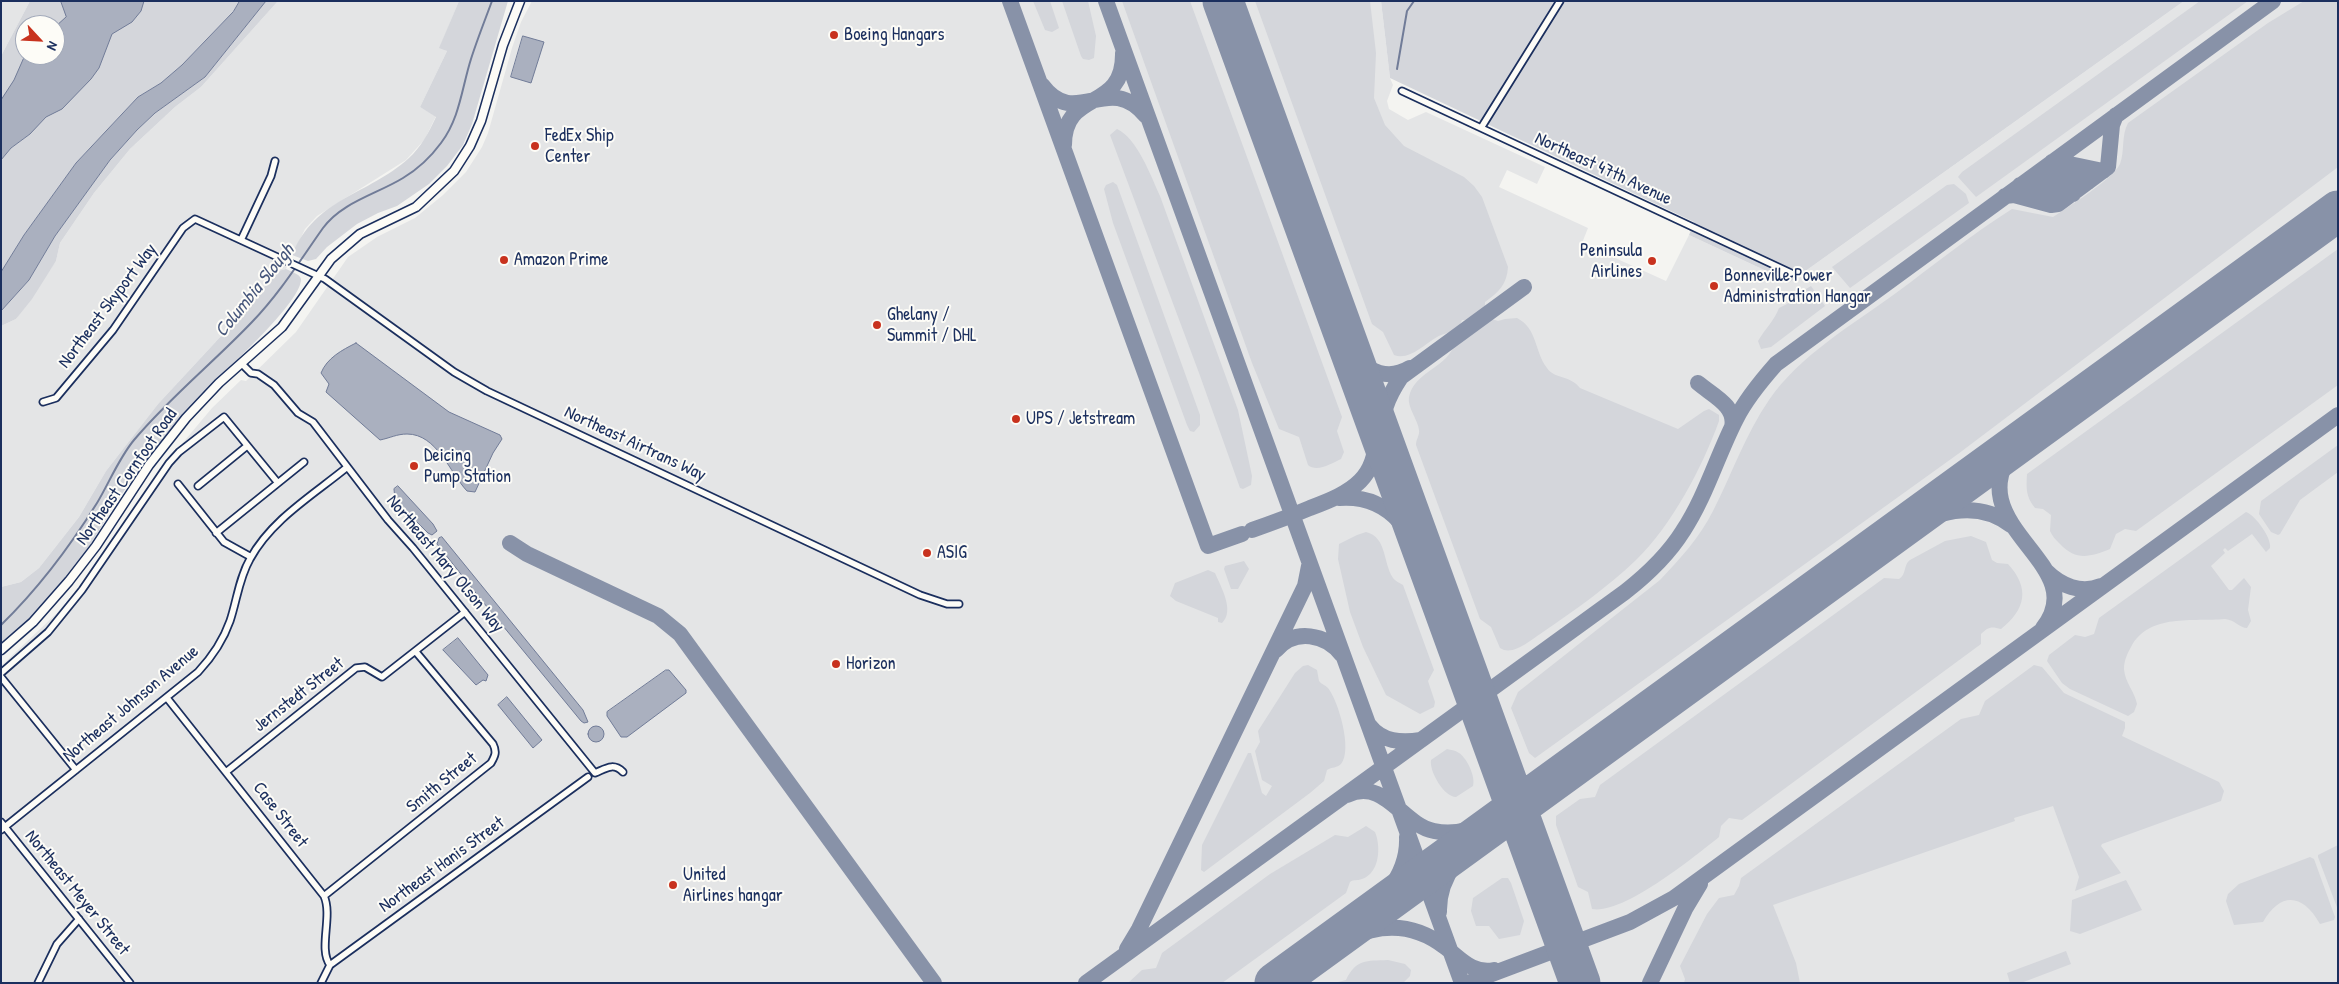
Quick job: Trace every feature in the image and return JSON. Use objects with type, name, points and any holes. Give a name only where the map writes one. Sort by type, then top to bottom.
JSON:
[{"type":"street","name":"Northeast Cornfoot Road","points":[[1,650],[33,622],[64,588],[92,552],[158,454],[201,401],[282,327],[330,259],[349,242],[366,231],[416,207],[437,189],[458,165],[470,146],[481,121],[503,45],[520,1]]},
{"type":"street","points":[[1481,128],[1560,1]]},
{"type":"street","name":"Northeast 47th Avenue","points":[[1402,91],[1792,273]]},
{"type":"street","points":[[241,240],[271,176],[275,161]]},
{"type":"street","name":"Northeast Airtrans Way","points":[[191,220],[198,220],[304,268],[332,283],[454,372],[487,391],[916,593],[947,604],[959,604]]},
{"type":"street","name":"Northeast Skyport Way","points":[[43,402],[56,398],[113,330],[183,228],[191,220]]},
{"type":"street","name":"Northeast Mary Olson Way","points":[[241,363],[250,373],[258,374],[274,385],[298,413],[312,422],[346,468],[594,773],[611,766],[619,768],[623,772]]},
{"type":"street","points":[[76,770],[1,675],[48,632],[82,590],[169,463],[179,452],[224,417],[278,484]]},
{"type":"street","points":[[198,486],[247,446]]},
{"type":"street","points":[[216,533],[304,462]]},
{"type":"street","name":"Northeast Johnson Avenue","points":[[2,827],[198,672],[218,648],[230,622],[240,583],[251,557],[276,525],[346,468]]},
{"type":"street","points":[[178,484],[216,533],[228,545],[251,557]]},
{"type":"street","name":"Jernstedt Street","points":[[226,772],[356,668],[365,668],[382,676],[416,652],[465,612]]},
{"type":"street","name":"Smith Street","points":[[324,896],[491,763],[495,756],[496,750],[493,744],[416,652]]},
{"type":"street","name":"Case Street","points":[[167,698],[324,896],[328,914],[326,956],[330,965]]},
{"type":"street","name":"Northeast Hanis Street","points":[[321,983],[330,965],[588,777]]},
{"type":"street","name":"Northeast Meyer Street","points":[[2,827],[130,983]]},
{"type":"street","points":[[38,983],[57,944],[79,919]]},
{"type":"shaded area","points":[[1,1],[30,1],[23,15],[15,15],[15,29],[1,56]]},
{"type":"shaded area","points":[[30,1],[240,1],[233,12],[182,65],[161,83],[138,97],[76,163],[24,235],[1,272],[1,160],[11,148],[30,134],[1,120],[1,56],[15,29],[15,65],[65,65],[65,15],[23,15]]},
{"type":"shaded area","points":[[266,1],[278,1],[201,87],[175,107],[130,149],[94,193],[60,243],[56,261],[32,299],[16,319],[1,326],[1,311],[29,280],[55,236],[110,160],[155,113],[205,77]]},
{"type":"shaded area","points":[[278,1],[459,1],[440,47],[447,51],[420,107],[436,116],[425,139],[406,160],[317,216],[305,229],[286,269],[278,271],[158,404],[106,471],[79,517],[39,568],[21,582],[1,587],[1,326],[16,319],[56,261],[60,243],[94,193],[130,149],[175,107],[201,87]]},
{"type":"shaded area","points":[[459,1],[508,1],[472,124],[463,145],[447,166],[429,184],[397,206],[357,224],[327,247],[316,259],[308,261],[292,255],[302,236],[314,221],[328,209],[393,171],[413,154],[424,139],[436,117],[420,107],[447,51],[439,48]]},
{"type":"shaded area","points":[[532,1],[1381,1],[1390,78],[1393,85],[1387,101],[1389,109],[1408,120],[1426,112],[1545,167],[1537,184],[1507,170],[1499,187],[1588,228],[1582,243],[1666,281],[1689,235],[1790,282],[2184,1],[2338,1],[2338,983],[1,983],[1,666],[57,613],[86,580],[165,464],[212,408],[241,380],[246,381],[296,332],[348,257],[377,237],[415,218],[443,195],[466,172],[482,147],[488,133],[512,48],[521,22]]},
{"type":"shaded area","points":[[1033,1],[1050,1],[1059,28],[1052,32],[1045,30]]},
{"type":"shaded area","points":[[1062,1],[1088,1],[1096,36],[1094,58],[1089,60],[1083,59],[1081,56]]},
{"type":"shaded area","points":[[1122,1],[1190,1],[1342,417],[1337,431],[1344,452],[1341,459],[1329,465],[1316,468],[1308,465],[1299,437],[1279,429],[1252,363]]},
{"type":"shaded area","points":[[1255,1],[1370,1],[1376,53],[1374,98],[1385,125],[1404,146],[1464,177],[1482,197],[1508,267],[1504,283],[1485,302],[1485,307],[1468,320],[1462,320],[1458,327],[1452,331],[1437,337],[1411,354],[1405,356],[1394,355],[1383,332],[1372,324]]},
{"type":"shaded area","points":[[1381,1],[2184,1],[1790,282],[1689,235],[1694,222],[1390,78]]},
{"type":"shaded area","points":[[2200,1],[2248,1],[1976,197],[1958,177],[1962,172]]},
{"type":"shaded area","points":[[2304,1],[2338,1],[2338,167],[1958,454],[1535,758],[1529,753],[1511,708],[1518,692],[1660,580],[1682,556],[1708,521],[1760,413],[1796,369],[1845,329],[2012,209],[2053,217],[2090,192],[2109,177],[2120,164],[2124,133],[2128,123],[2268,23]]},
{"type":"shaded area","points":[[1117,129],[1131,140],[1148,168],[1238,410],[1252,476],[1251,485],[1243,489],[1240,488],[1110,135]]},
{"type":"shaded area","points":[[1113,182],[1117,185],[1200,415],[1200,425],[1194,432],[1190,431],[1187,425],[1113,223],[1104,189],[1106,185]]},
{"type":"shaded area","points":[[1954,184],[1966,194],[1969,203],[1850,288],[1832,267],[1947,185]]},
{"type":"shaded area","points":[[2338,249],[2338,385],[2136,531],[2125,529],[2116,534],[2110,549],[2084,556],[2072,553],[2060,544],[2050,531],[2051,515],[2043,509],[2035,508],[2028,496],[2027,474]]},
{"type":"shaded area","points":[[286,269],[297,274],[301,279],[298,289],[290,302],[249,348],[214,382],[161,442],[122,494],[82,558],[64,582],[34,614],[1,643],[1,587],[21,582],[39,568],[79,517],[106,471],[158,404],[278,271]]},
{"type":"shaded area","points":[[1811,286],[1825,306],[1771,347],[1761,349],[1758,341],[1779,308],[1791,302],[1791,298],[1802,288],[1806,289]]},
{"type":"shaded area","points":[[1517,318],[1529,328],[1547,368],[1554,374],[1572,381],[1580,388],[1678,429],[1709,409],[1719,415],[1719,421],[1704,458],[1685,495],[1662,530],[1636,560],[1603,589],[1528,643],[1516,649],[1505,650],[1500,648],[1491,627],[1480,619],[1416,445],[1419,430],[1411,409],[1409,397],[1412,389],[1423,376],[1443,361],[1453,348],[1492,319],[1498,321]]},
{"type":"shaded area","points":[[2338,445],[2338,472],[2300,500],[2280,534],[2271,532],[2259,514],[2261,501]]},
{"type":"shaded area","points":[[2246,512],[2254,517],[2262,527],[2270,548],[2266,552],[2252,534],[2228,551],[2225,548],[2223,550],[2225,553],[2211,566],[2229,590],[2232,590],[2244,578],[2251,587],[2248,610],[2251,621],[2247,628],[2225,619],[2186,620],[2160,624],[2139,636],[2125,660],[2125,674],[2137,704],[2134,712],[2128,716],[2070,689],[2062,683],[2047,661],[2049,655],[2075,635],[2085,637],[2094,634],[2099,618]]},
{"type":"shaded area","points":[[1366,532],[1378,539],[1393,578],[1403,585],[1434,670],[1428,681],[1435,702],[1434,707],[1420,714],[1386,695],[1363,647],[1350,612],[1338,559],[1339,544]]},
{"type":"shaded area","points":[[1971,536],[1986,542],[1992,560],[1997,563],[2008,564],[2020,581],[2022,598],[2020,606],[2016,614],[2001,629],[1992,627],[1986,630],[1981,634],[1981,644],[1742,820],[1729,818],[1721,826],[1719,837],[1658,883],[1621,903],[1605,908],[1592,909],[1588,892],[1578,887],[1556,825],[1556,816],[1580,799],[1595,797],[1600,785],[1884,578],[1899,579],[1910,560],[1945,541]]},
{"type":"shaded area","points":[[1244,561],[1249,569],[1238,589],[1231,589],[1224,569],[1225,566]]},
{"type":"shaded area","points":[[1208,570],[1215,573],[1226,599],[1226,618],[1222,623],[1218,622],[1218,618],[1176,601],[1170,596],[1175,583]]},
{"type":"shaded area","points":[[1308,665],[1317,670],[1319,681],[1332,694],[1340,714],[1345,737],[1344,757],[1341,764],[1327,770],[1324,781],[1310,793],[1204,872],[1201,870],[1202,845],[1248,753],[1251,753],[1262,793],[1266,796],[1272,786],[1262,780],[1255,751],[1260,742],[1258,731],[1295,673],[1303,666]]},
{"type":"shaded area","points":[[2034,665],[2042,667],[2064,693],[2125,722],[2122,736],[2219,782],[2224,791],[2221,801],[2102,844],[2101,846],[2121,873],[2075,891],[2079,877],[2053,806],[2014,818],[2015,821],[1773,905],[1796,963],[1800,983],[1684,983],[1685,979],[1680,966],[1707,914],[1719,898],[1734,895],[1741,878],[1961,719],[1979,715],[1985,701]]},
{"type":"shaded area","points":[[1447,749],[1462,755],[1470,768],[1474,782],[1473,786],[1456,797],[1447,793],[1438,783],[1431,765],[1431,760]]},
{"type":"shaded area","points":[[1366,826],[1375,832],[1378,844],[1376,865],[1368,876],[1350,882],[1346,893],[1222,983],[1128,983],[1142,970],[1156,968],[1162,953],[1270,874],[1335,835],[1348,837]]},
{"type":"shaded area","points":[[2338,845],[2338,910],[2318,855]]},
{"type":"shaded area","points":[[2310,857],[2314,859],[2335,917],[2334,920],[2320,924],[2306,907],[2292,900],[2284,901],[2277,905],[2263,922],[2234,925],[2226,901],[2228,894],[2239,884]]},
{"type":"shaded area","points":[[1502,878],[1508,878],[1511,883],[1524,921],[1520,935],[1499,939],[1489,926],[1476,926],[1471,911],[1473,898]]},
{"type":"shaded area","points":[[2126,880],[2142,910],[2080,934],[2070,931],[2072,900]]},
{"type":"shaded area","points":[[2066,951],[2071,964],[2021,983],[2010,983],[2007,973]]},
{"type":"shaded area","points":[[1388,960],[1405,964],[1411,970],[1410,976],[1403,983],[1334,983],[1346,980],[1354,968],[1362,962]]},
{"type":"water","points":[[61,1],[144,1],[141,11],[132,22],[112,34],[99,68],[91,79],[62,109],[46,117],[30,134],[11,148],[1,160],[1,100],[14,80],[21,65],[65,65],[66,17]]},
{"type":"water","points":[[240,1],[266,1],[205,77],[155,113],[110,160],[55,236],[29,280],[1,311],[1,272],[24,235],[76,163],[138,97],[161,83],[182,65],[233,12]]},
{"type":"water","points":[[523,36],[544,42],[531,83],[511,77]]},
{"type":"water","points":[[356,343],[449,412],[500,435],[502,439],[493,453],[475,492],[467,491],[435,447],[427,440],[407,434],[380,440],[326,392],[329,384],[321,373],[327,363]]},
{"type":"water","points":[[398,486],[433,524],[437,531],[432,535],[395,500],[394,489]]},
{"type":"water","points":[[442,537],[583,710],[588,722],[584,723],[581,721],[503,626],[495,623],[495,617],[437,544],[439,538]]},
{"type":"water","points":[[458,638],[488,675],[486,681],[483,680],[476,685],[443,650]]},
{"type":"water","points":[[666,670],[669,670],[686,690],[686,693],[627,737],[621,737],[607,716],[607,712]]},
{"type":"water","points":[[507,697],[542,740],[533,748],[498,705]]},
{"type":"water","points":[[596,726],[604,734],[596,742],[588,734]]},
{"type":"waterway","name":"Columbia Slough","points":[[1,625],[41,582],[76,536],[134,440],[162,409],[262,311],[331,219],[360,199],[408,175],[424,163],[437,148],[447,133],[456,113],[478,37],[492,1]]},
{"type":"waterway","points":[[1397,69],[1407,11],[1414,1]]},
{"type":"taxiway","points":[[1010,1],[1208,546],[1242,534]]},
{"type":"taxiway","points":[[1106,1],[1462,983]]},
{"type":"taxiway","points":[[1086,983],[1625,592],[1650,571],[1683,531],[1705,490],[1740,412],[1754,390],[1776,364],[2273,1]]},
{"type":"taxiway","points":[[1064,145],[1067,127],[1073,115],[1114,85],[1121,72],[1123,53]]},
{"type":"taxiway","points":[[1042,85],[1055,98],[1067,103],[1118,98],[1132,103],[1146,116]]},
{"type":"taxiway","points":[[2005,196],[2014,195],[2051,205],[2058,204],[2108,167],[2112,125],[2116,115]]},
{"type":"taxiway","points":[[2052,162],[2103,171]]},
{"type":"taxiway","points":[[2036,174],[2045,173],[2088,182]]},
{"type":"taxiway","points":[[2020,185],[2029,184],[2073,194]]},
{"type":"taxiway","points":[[1383,440],[1382,431],[1386,407],[1401,377],[1524,287]]},
{"type":"taxiway","points":[[1352,356],[1372,370],[1380,373],[1394,374],[1410,368]]},
{"type":"taxiway","points":[[1698,383],[1727,407],[1733,420],[1732,427]]},
{"type":"taxiway","points":[[1468,983],[1630,922],[1674,898],[2338,415]]},
{"type":"taxiway","points":[[1252,530],[1325,502],[1350,489],[1360,481],[1368,471],[1373,459],[1376,445],[1375,427]]},
{"type":"taxiway","points":[[2020,441],[2002,470],[2000,496],[2009,519],[2052,582],[2054,604],[2043,628]]},
{"type":"taxiway","points":[[1339,498],[1361,499],[1379,505],[1394,515],[1416,545],[1441,600]]},
{"type":"taxiway","points":[[1898,531],[1940,514],[1969,510],[1983,512],[2011,525]]},
{"type":"taxiway","points":[[510,543],[527,554],[658,616],[680,634],[934,983]]},
{"type":"taxiway","points":[[1127,949],[1139,929],[1305,586],[1309,566]]},
{"type":"taxiway","points":[[2046,571],[2058,581],[2079,589],[2101,586]]},
{"type":"taxiway","points":[[1276,650],[1292,639],[1310,636],[1328,642],[1342,655]]},
{"type":"taxiway","points":[[1369,725],[1380,735],[1392,740],[1421,740]]},
{"type":"taxiway","points":[[1347,795],[1360,791],[1372,792],[1383,797],[1423,827],[1434,831],[1454,832],[1472,829],[1508,814]]},
{"type":"taxiway","points":[[1439,912],[1440,898],[1448,874],[1463,853],[1493,826]]},
{"type":"taxiway","points":[[1341,935],[1365,915],[1395,881],[1402,868],[1406,853],[1407,837]]},
{"type":"taxiway","points":[[1650,983],[1685,909],[1700,884]]},
{"type":"taxiway","points":[[1292,970],[1348,938],[1386,928],[1405,929],[1425,935],[1445,947],[1467,965],[1479,970],[1494,970]]},
{"type":"runway","points":[[1223,1],[1580,983]]},
{"type":"runway","points":[[1275,983],[2338,211]]},
{"type":"place","name":"Boeing Hangars","points":[[834,35]]},
{"type":"place","name":"FedEx Ship Center","points":[[535,146]]},
{"type":"place","name":"Amazon Prime","points":[[504,260]]},
{"type":"place","name":"Peninsula Airlines","points":[[1652,261]]},
{"type":"place","name":"Bonneville Power Administration Hangar","points":[[1714,286]]},
{"type":"place","name":"Ghelany / Summit / DHL","points":[[877,325]]},
{"type":"place","name":"UPS / Jetstream","points":[[1016,419]]},
{"type":"place","name":"Deicing Pump Station","points":[[414,466]]},
{"type":"place","name":"ASIG","points":[[927,553]]},
{"type":"place","name":"Horizon","points":[[836,664]]},
{"type":"place","name":"United Airlines hangar","points":[[673,885]]}]
